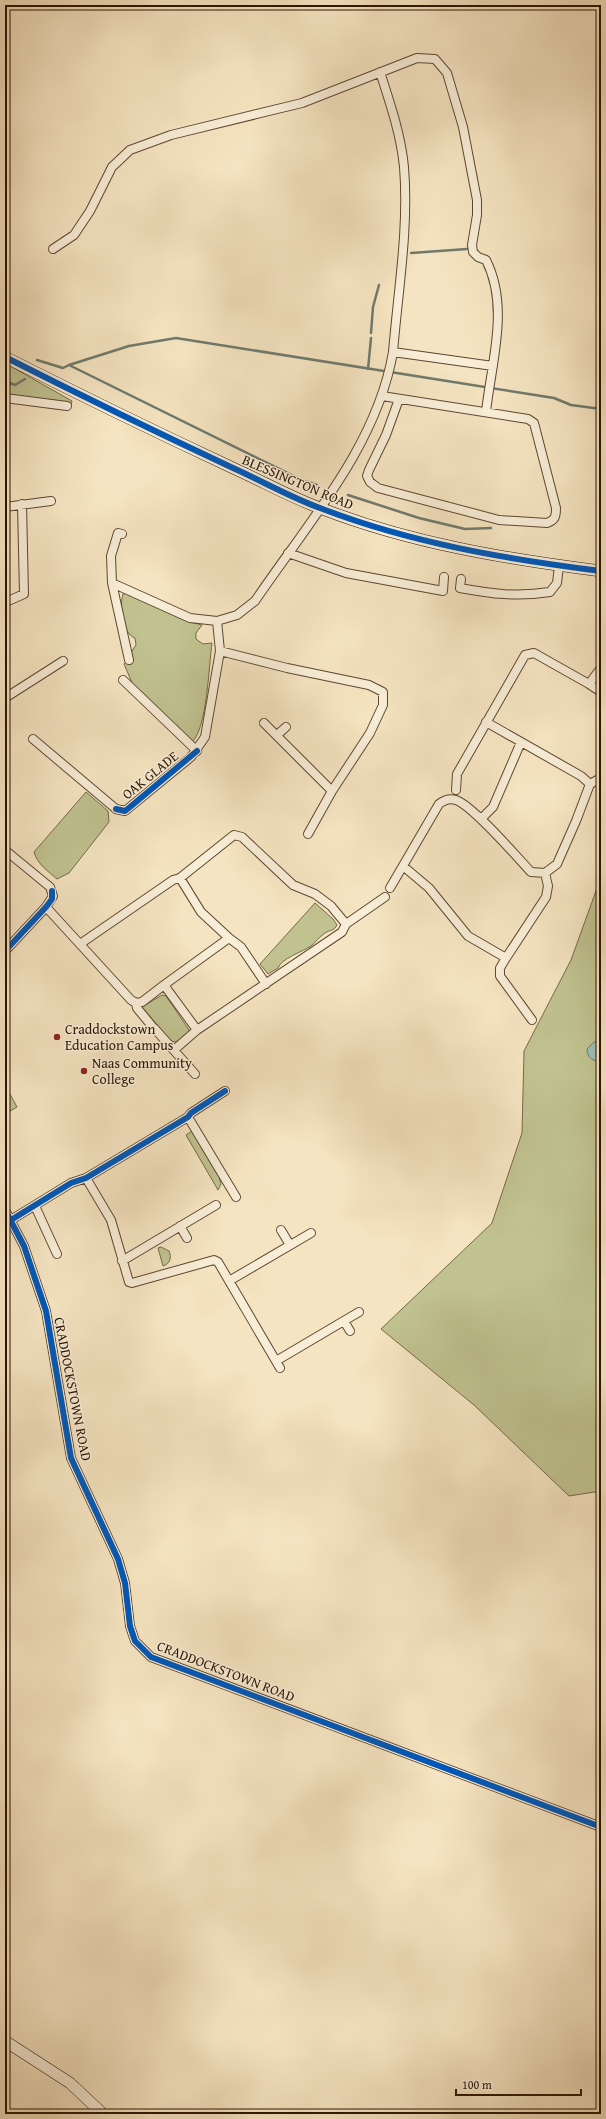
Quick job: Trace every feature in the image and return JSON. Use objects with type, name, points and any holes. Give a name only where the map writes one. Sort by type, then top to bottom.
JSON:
[{"type":"main road","name":"BLESSINGTON ROAD","points":[[5,357],[146,428],[320,508],[384,530],[466,550],[559,566],[601,571]]},
{"type":"main road","points":[[5,2041],[70,2083],[103,2114]]},
{"type":"street","points":[[53,249],[74,235],[90,211],[112,168],[130,150],[171,135],[302,103],[417,58],[435,59],[447,73],[467,145],[477,200],[477,215],[472,245],[473,252],[478,257],[486,260],[493,279],[496,295],[498,321],[486,412]]},
{"type":"street","points":[[112,582],[190,618],[217,620],[237,615],[256,601],[349,467],[382,396],[390,368],[403,253],[404,167],[400,144],[380,72]]},
{"type":"street","points":[[393,352],[493,366]]},
{"type":"street","points":[[382,396],[528,419],[534,423],[556,508],[556,516],[553,521],[547,523],[500,520],[378,488],[370,482],[367,476],[369,470],[386,435],[399,399]]},
{"type":"street","points":[[5,398],[67,406]]},
{"type":"street","points":[[5,507],[51,501]]},
{"type":"street","points":[[8,601],[24,594],[22,504]]},
{"type":"street","points":[[122,534],[118,533],[111,556],[112,582],[129,660]]},
{"type":"street","points":[[288,553],[346,573],[442,591],[444,577]]},
{"type":"street","points":[[461,579],[460,588],[497,595],[530,595],[550,592],[557,583],[559,566]]},
{"type":"street","name":"OAK GLADE","points":[[33,739],[121,811],[130,807],[197,751],[205,737],[209,723],[220,652],[217,620]]},
{"type":"street","points":[[220,652],[287,668],[369,684],[383,692],[383,705],[370,733],[332,791],[308,834]]},
{"type":"street","points":[[456,790],[457,774],[525,655],[534,653],[601,692]]},
{"type":"street","points":[[6,697],[63,661]]},
{"type":"street","points":[[589,684],[601,668]]},
{"type":"street","name":"OAK GLADE","points":[[123,680],[197,751]]},
{"type":"street","points":[[486,722],[582,776],[590,784]]},
{"type":"street","points":[[264,723],[332,791]]},
{"type":"street","points":[[277,735],[286,727]]},
{"type":"street","points":[[481,819],[493,807],[521,742]]},
{"type":"street","points":[[390,888],[439,804],[450,799],[455,799],[481,819],[531,872],[545,873],[557,864],[590,784],[601,778]]},
{"type":"street","points":[[80,944],[173,880],[180,878],[234,835],[242,837],[293,885],[315,894],[331,906],[346,924]]},
{"type":"street","points":[[5,850],[50,887],[52,892],[52,899],[46,907],[5,951]]},
{"type":"street","points":[[403,866],[429,888],[468,936],[506,958]]},
{"type":"street","points":[[532,1020],[500,976],[500,968],[546,897],[548,886],[545,873]]},
{"type":"street","points":[[180,878],[201,912],[241,947],[266,984]]},
{"type":"street","points":[[174,1050],[197,1030],[342,932],[346,924],[385,897]]},
{"type":"street","points":[[46,907],[131,1000],[136,1003],[142,1002],[229,938]]},
{"type":"street","points":[[164,985],[197,1030]]},
{"type":"street","points":[[136,1003],[137,1008],[195,1074]]},
{"type":"street","points":[[11,1220],[71,1183],[86,1178],[188,1117],[191,1113],[225,1092]]},
{"type":"street","points":[[188,1117],[236,1197]]},
{"type":"street","points":[[86,1178],[111,1220],[127,1279],[132,1283],[214,1260],[218,1263],[278,1364],[359,1312]]},
{"type":"street","points":[[122,1261],[216,1205]]},
{"type":"street","points":[[35,1206],[57,1254]]},
{"type":"street","name":"CRADDOCKSTOWN ROAD","points":[[5,1210],[26,1252],[46,1311],[71,1458],[118,1559],[125,1583],[130,1626],[139,1647],[151,1657],[601,1827]]},
{"type":"street","points":[[180,1226],[187,1238]]},
{"type":"street","points":[[281,1230],[290,1245]]},
{"type":"street","points":[[229,1281],[311,1233]]},
{"type":"street","points":[[344,1321],[350,1331]]},
{"type":"green space","points":[[5,363],[72,401],[71,405],[5,397]]},
{"type":"green space","points":[[128,593],[192,623],[202,625],[196,633],[196,639],[203,644],[212,643],[204,710],[197,735],[192,742],[133,685],[124,664],[136,645],[135,638],[131,636],[123,619],[122,599],[123,594]]},
{"type":"green space","points":[[86,792],[108,811],[109,822],[69,873],[57,879],[40,864],[34,852]]},
{"type":"green space","points":[[601,877],[601,1491],[569,1496],[474,1405],[381,1329],[492,1223],[522,1133],[524,1051],[571,960]]},
{"type":"green space","points":[[315,903],[333,919],[337,925],[336,927],[323,935],[311,946],[288,958],[280,964],[278,968],[268,974],[260,964]]},
{"type":"green space","points":[[162,995],[166,996],[189,1030],[189,1033],[176,1042],[171,1041],[142,1007]]},
{"type":"green space","points":[[5,1085],[17,1107],[5,1114]]},
{"type":"green space","points":[[192,1131],[219,1177],[221,1184],[218,1190],[186,1135]]},
{"type":"green space","points":[[161,1247],[169,1251],[170,1256],[169,1262],[163,1266],[158,1248]]},
{"type":"water","points":[[601,1041],[601,1062],[595,1061],[591,1058],[588,1055],[587,1049],[594,1042]]},
{"type":"waterway","points":[[411,253],[467,249]]},
{"type":"waterway","points":[[371,333],[373,307],[379,285]]},
{"type":"waterway","points":[[69,365],[129,346],[176,338],[554,398],[571,405],[601,409]]},
{"type":"waterway","points":[[368,369],[371,338]]},
{"type":"waterway","points":[[37,360],[63,368],[69,365],[302,480],[317,485]]},
{"type":"waterway","points":[[5,381],[15,385],[25,379]]},
{"type":"waterway","points":[[348,495],[419,518],[465,529],[491,528]]},
{"type":"cycle path","points":[[5,357],[118,413],[309,504],[354,520],[423,540],[494,555],[601,571]]},
{"type":"cycle path","points":[[116,809],[125,811],[197,751]]},
{"type":"cycle path","points":[[5,951],[46,907],[52,899],[52,891]]},
{"type":"cycle path","points":[[11,1220],[71,1183],[86,1178],[188,1117],[191,1113],[225,1091]]},
{"type":"cycle path","points":[[5,1210],[24,1246],[46,1311],[71,1458],[118,1559],[125,1583],[130,1626],[135,1641],[151,1657],[601,1827]]},
{"type":"place","name":"Craddockstown Education Campus","points":[[57,1037]]},
{"type":"place","name":"Naas Community College","points":[[84,1071]]}]
